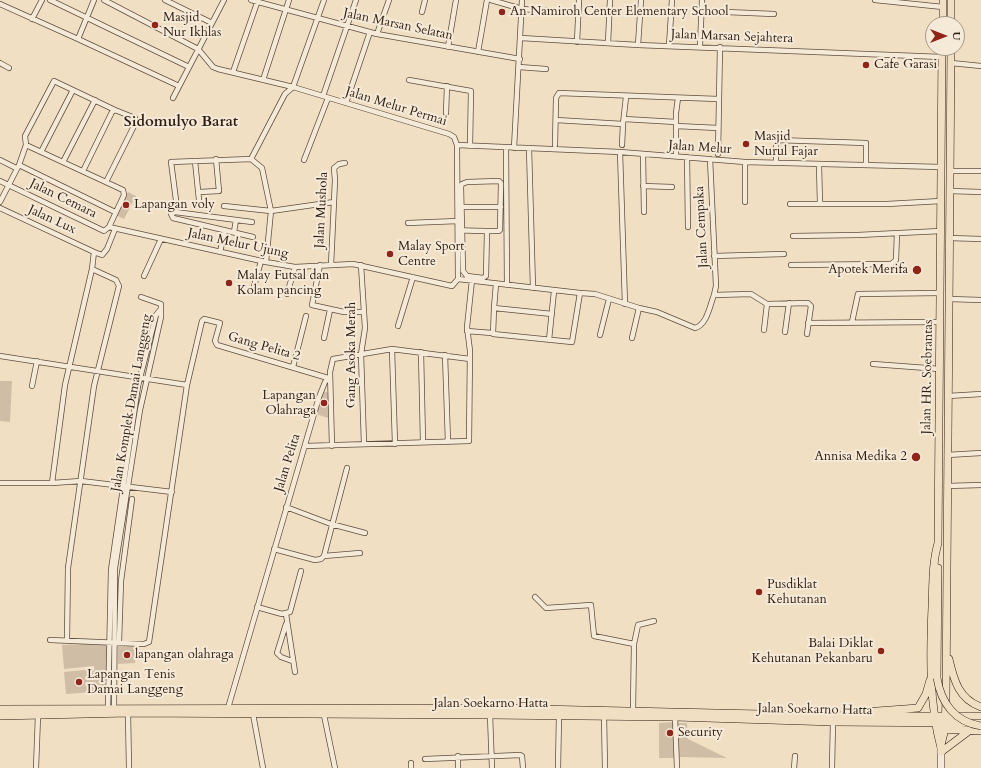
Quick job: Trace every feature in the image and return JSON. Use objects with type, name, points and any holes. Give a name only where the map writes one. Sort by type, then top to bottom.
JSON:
[{"type":"main road","points":[[951,0],[951,16]]},
{"type":"main road","points":[[943,4],[943,16]]},
{"type":"main road","name":"Jalan HR. Soebrantas","points":[[941,723],[946,648],[951,56]]},
{"type":"main road","name":"Jalan HR. Soebrantas","points":[[934,676],[938,543],[942,57]]},
{"type":"main road","points":[[940,370],[948,371]]},
{"type":"main road","points":[[946,648],[953,677],[958,688],[963,696],[971,703],[981,706]]},
{"type":"main road","points":[[850,716],[875,711],[912,710],[918,708],[934,676]]},
{"type":"main road","points":[[934,676],[941,723],[941,768]]},
{"type":"main road","points":[[934,676],[939,690],[950,711],[964,721],[981,726]]},
{"type":"main road","points":[[357,707],[357,715]]},
{"type":"main road","name":"Jalan Soekarno Hatta","points":[[0,709],[357,707],[633,710],[833,722],[981,722]]},
{"type":"main road","name":"Jalan Soekarno Hatta","points":[[0,716],[128,713],[675,717],[706,715],[850,716],[941,723],[981,716]]},
{"type":"main road","points":[[941,723],[969,731],[981,731]]},
{"type":"main road","points":[[941,750],[969,731]]},
{"type":"street","points":[[32,19],[42,0]]},
{"type":"street","points":[[50,0],[189,66]]},
{"type":"street","points":[[78,39],[94,0]]},
{"type":"street","points":[[104,0],[198,49],[213,67],[233,72],[258,1]]},
{"type":"street","points":[[165,0],[212,23]]},
{"type":"street","points":[[173,98],[224,0]]},
{"type":"street","name":"Jalan Marsan Selatan","points":[[251,0],[377,34],[520,59]]},
{"type":"street","points":[[262,80],[289,0]]},
{"type":"street","points":[[251,159],[285,94],[293,87],[324,0]]},
{"type":"street","points":[[304,160],[326,97],[356,0]]},
{"type":"street","points":[[377,34],[389,0]]},
{"type":"street","points":[[422,12],[425,0]]},
{"type":"street","points":[[448,47],[456,0]]},
{"type":"street","points":[[478,52],[487,0]]},
{"type":"street","points":[[491,0],[522,9],[578,12]]},
{"type":"street","points":[[514,148],[522,0]]},
{"type":"street","points":[[577,42],[579,0]]},
{"type":"street","points":[[608,44],[610,0]]},
{"type":"street","points":[[638,45],[641,0]]},
{"type":"street","points":[[669,46],[672,0]]},
{"type":"street","points":[[700,46],[702,0]]},
{"type":"street","points":[[875,0],[943,4]]},
{"type":"street","points":[[0,4],[179,86]]},
{"type":"street","points":[[702,11],[774,14]]},
{"type":"street","points":[[346,103],[370,32]]},
{"type":"street","name":"Jalan Marsan Sejahtera","points":[[521,38],[608,44],[700,46],[942,57]]},
{"type":"street","points":[[718,154],[720,47]]},
{"type":"street","points":[[0,63],[9,68]]},
{"type":"street","points":[[951,63],[981,66]]},
{"type":"street","points":[[519,67],[546,69]]},
{"type":"street","name":"Jalan Melur Permai","points":[[233,72],[293,87],[449,134],[456,140],[457,145]]},
{"type":"street","points":[[409,80],[469,90],[472,92],[470,146]]},
{"type":"street","points":[[0,202],[26,145],[25,136],[54,81],[134,118],[136,122],[106,182]]},
{"type":"street","points":[[446,113],[447,86]]},
{"type":"street","points":[[41,152],[73,90]]},
{"type":"street","points":[[555,145],[556,98],[559,93],[626,97],[718,99]]},
{"type":"street","points":[[622,145],[626,97]]},
{"type":"street","points":[[676,156],[678,98]]},
{"type":"street","points":[[63,162],[95,100]]},
{"type":"street","points":[[84,171],[112,112],[115,110]]},
{"type":"street","points":[[556,120],[623,121],[718,128]]},
{"type":"street","points":[[776,163],[776,140],[786,140],[866,143],[866,165]]},
{"type":"street","points":[[26,145],[84,171],[124,192],[108,227]]},
{"type":"street","points":[[457,145],[458,221],[464,273],[467,276],[483,278],[486,276],[487,231]]},
{"type":"street","name":"Jalan Melur","points":[[457,145],[620,152],[745,162],[941,167]]},
{"type":"street","points":[[506,148],[507,285]]},
{"type":"street","points":[[529,148],[532,288]]},
{"type":"street","points":[[620,152],[625,304]]},
{"type":"street","points":[[643,155],[644,212]]},
{"type":"street","points":[[687,157],[688,227]]},
{"type":"street","points":[[199,192],[219,190],[216,159]]},
{"type":"street","points":[[176,200],[171,162],[216,159],[251,159],[262,168],[271,211],[263,262],[253,290]]},
{"type":"street","name":"Jalan Cempaka","points":[[639,308],[657,312],[695,328],[698,328],[705,320],[714,295],[710,159]]},
{"type":"street","points":[[0,160],[115,212]]},
{"type":"street","points":[[195,161],[199,200]]},
{"type":"street","points":[[745,162],[745,202]]},
{"type":"street","name":"Jalan Mushola","points":[[331,265],[335,180],[334,168],[345,163]]},
{"type":"street","points":[[819,165],[820,204]]},
{"type":"street","points":[[949,171],[981,171]]},
{"type":"street","name":"Jalan Cemara","points":[[0,181],[104,231],[108,227],[115,229]]},
{"type":"street","points":[[460,230],[499,231],[502,228],[501,183],[499,181],[464,182],[461,187],[458,279],[554,291],[580,293],[590,292],[639,308],[632,338]]},
{"type":"street","points":[[643,186],[672,187]]},
{"type":"street","points":[[950,191],[981,192]]},
{"type":"street","points":[[790,204],[887,204],[941,201]]},
{"type":"street","points":[[224,206],[271,211],[334,202]]},
{"type":"street","points":[[461,207],[501,207]]},
{"type":"street","name":"Jalan Lux","points":[[0,208],[94,252]]},
{"type":"street","points":[[252,222],[175,212],[171,214],[173,218],[253,237]]},
{"type":"street","points":[[213,228],[214,217]]},
{"type":"street","points":[[234,232],[236,220]]},
{"type":"street","points":[[408,223],[458,221]]},
{"type":"street","points":[[52,483],[65,385],[92,269],[94,252],[102,255],[115,229]]},
{"type":"street","name":"Jalan Melur Ujung","points":[[115,229],[263,262],[295,267],[320,265],[361,265],[452,286],[458,279]]},
{"type":"street","points":[[220,252],[225,230]]},
{"type":"street","points":[[793,236],[941,232]]},
{"type":"street","points":[[791,265],[891,264],[896,260],[897,233]]},
{"type":"street","points":[[949,238],[981,239]]},
{"type":"street","points":[[144,276],[161,239]]},
{"type":"street","points":[[714,256],[784,254]]},
{"type":"street","points":[[320,265],[312,304],[313,306],[330,310],[364,312]]},
{"type":"street","name":"Gang Asoka Merah","points":[[361,265],[365,336],[361,354],[364,444]]},
{"type":"street","points":[[287,294],[295,267]]},
{"type":"street","points":[[67,640],[68,568],[97,371],[120,286],[116,280],[92,269]]},
{"type":"street","points":[[398,326],[413,277]]},
{"type":"street","points":[[305,446],[395,444],[470,440],[470,359],[467,331],[472,280]]},
{"type":"street","points":[[492,333],[496,284]]},
{"type":"street","points":[[549,340],[554,291]]},
{"type":"street","points":[[467,331],[570,342],[574,340],[580,293]]},
{"type":"street","points":[[852,322],[858,294],[940,293]]},
{"type":"street","points":[[714,295],[751,294],[767,304],[810,304],[807,334]]},
{"type":"street","points":[[141,297],[161,304],[160,310]]},
{"type":"street","points":[[600,335],[609,299]]},
{"type":"street","points":[[949,299],[981,300]]},
{"type":"street","points":[[785,332],[788,303]]},
{"type":"street","points":[[764,330],[767,304]]},
{"type":"street","points":[[494,308],[552,314]]},
{"type":"street","name":"Jalan Komplek Damai Langgeng","points":[[111,708],[115,568],[126,487],[130,443],[140,377],[156,315],[160,310]]},
{"type":"street","name":"Jalan Komplek Damai Langgeng","points":[[115,596],[111,570],[152,352],[161,317],[160,310]]},
{"type":"street","points":[[324,338],[330,310]]},
{"type":"street","points":[[293,367],[306,316]]},
{"type":"street","name":"Gang Pelita 2","points":[[188,385],[202,321],[204,319],[220,323],[215,341],[217,345],[329,378]]},
{"type":"street","points":[[808,322],[940,322]]},
{"type":"street","points":[[147,349],[152,352]]},
{"type":"street","points":[[392,349],[395,444]]},
{"type":"street","name":"Jalan Pelita","points":[[228,708],[318,397],[329,378],[331,365],[334,360],[392,349],[470,359]]},
{"type":"street","points":[[421,352],[423,442]]},
{"type":"street","points":[[445,355],[448,442]]},
{"type":"street","points":[[0,356],[188,385],[149,642],[144,644],[50,640]]},
{"type":"street","points":[[32,386],[37,361]]},
{"type":"street","points":[[873,364],[940,370]]},
{"type":"street","points":[[329,378],[332,446]]},
{"type":"street","points":[[948,396],[981,394]]},
{"type":"street","points":[[130,443],[135,444]]},
{"type":"street","points":[[947,455],[981,453]]},
{"type":"street","points":[[324,556],[331,524],[348,468]]},
{"type":"street","points":[[0,483],[52,483],[81,481],[172,492]]},
{"type":"street","points":[[947,486],[981,485]]},
{"type":"street","points":[[115,596],[122,570],[132,498]]},
{"type":"street","points":[[286,508],[331,524],[366,533]]},
{"type":"street","points":[[121,527],[128,528]]},
{"type":"street","points":[[274,549],[319,560],[324,556],[360,553]]},
{"type":"street","points":[[115,568],[122,570]]},
{"type":"street","points":[[286,614],[292,609],[301,571]]},
{"type":"street","points":[[535,597],[542,606],[546,608],[591,604],[593,606],[594,636],[634,644]]},
{"type":"street","points":[[257,607],[286,614]]},
{"type":"street","points":[[286,614],[286,623],[295,672]]},
{"type":"street","points":[[633,710],[634,644],[638,625],[654,621]]},
{"type":"street","points":[[286,623],[277,653],[281,657],[292,661]]},
{"type":"street","points":[[128,713],[129,768]]},
{"type":"street","points":[[253,714],[263,768]]},
{"type":"street","points":[[324,715],[335,768]]},
{"type":"street","points":[[490,715],[492,768]]},
{"type":"street","points":[[36,768],[38,716]]},
{"type":"street","points":[[558,768],[559,716]]},
{"type":"street","points":[[604,716],[605,768]]},
{"type":"street","points":[[675,717],[677,768]]},
{"type":"street","points":[[832,768],[833,722]]},
{"type":"street","points":[[426,759],[458,756],[522,755],[523,768]]},
{"type":"street","points":[[458,756],[458,768]]},
{"type":"street","points":[[794,768],[795,756]]},
{"type":"shaded area","name":"Lapangan voly","points":[[128,192],[136,196],[124,219],[116,215]]},
{"type":"shaded area","points":[[0,381],[12,381],[10,422],[0,421]]},
{"type":"shaded area","name":"Lapangan Olahraga","points":[[323,391],[329,393],[328,418],[316,414]]},
{"type":"shaded area","points":[[108,643],[108,694],[95,692],[66,694],[64,672],[94,669],[95,678],[94,666],[64,669],[62,645]]},
{"type":"shaded area","name":"lapangan olahraga","points":[[118,646],[137,647],[135,663],[118,664]]},
{"type":"shaded area","points":[[674,722],[674,752],[676,758],[659,758],[659,723]]},
{"type":"shaded area","points":[[676,723],[687,723],[688,739],[727,758],[678,757]]},
{"type":"place","name":"An Namiroh Center Elementary School","points":[[502,12]]},
{"type":"place","name":"Masjid Nur Ikhlas","points":[[155,25]]},
{"type":"place","name":"Cafe Garasi","points":[[866,65]]},
{"type":"place","name":"Masjid Nurul Fajar","points":[[746,144]]},
{"type":"place","name":"Lapangan voly","points":[[126,205]]},
{"type":"place","name":"Malay Sport Centre","points":[[390,254]]},
{"type":"place","name":"Apotek Merifa","points":[[917,270]]},
{"type":"place","name":"Malay Futsal dan Kolam pancing","points":[[229,283]]},
{"type":"place","name":"Lapangan Olahraga","points":[[324,403]]},
{"type":"place","name":"Annisa Medika 2","points":[[916,457]]},
{"type":"place","name":"Pusdiklat Kehutanan","points":[[759,592]]},
{"type":"place","name":"Balai Diklat Kehutanan Pekanbaru","points":[[881,651]]},
{"type":"place","name":"lapangan olahraga","points":[[127,655]]},
{"type":"place","name":"Lapangan Tenis Damai Langgeng","points":[[79,682]]},
{"type":"place","name":"Security","points":[[670,733]]},
{"type":"district","name":"Sidomulyo Barat","points":[[181,123]]}]
